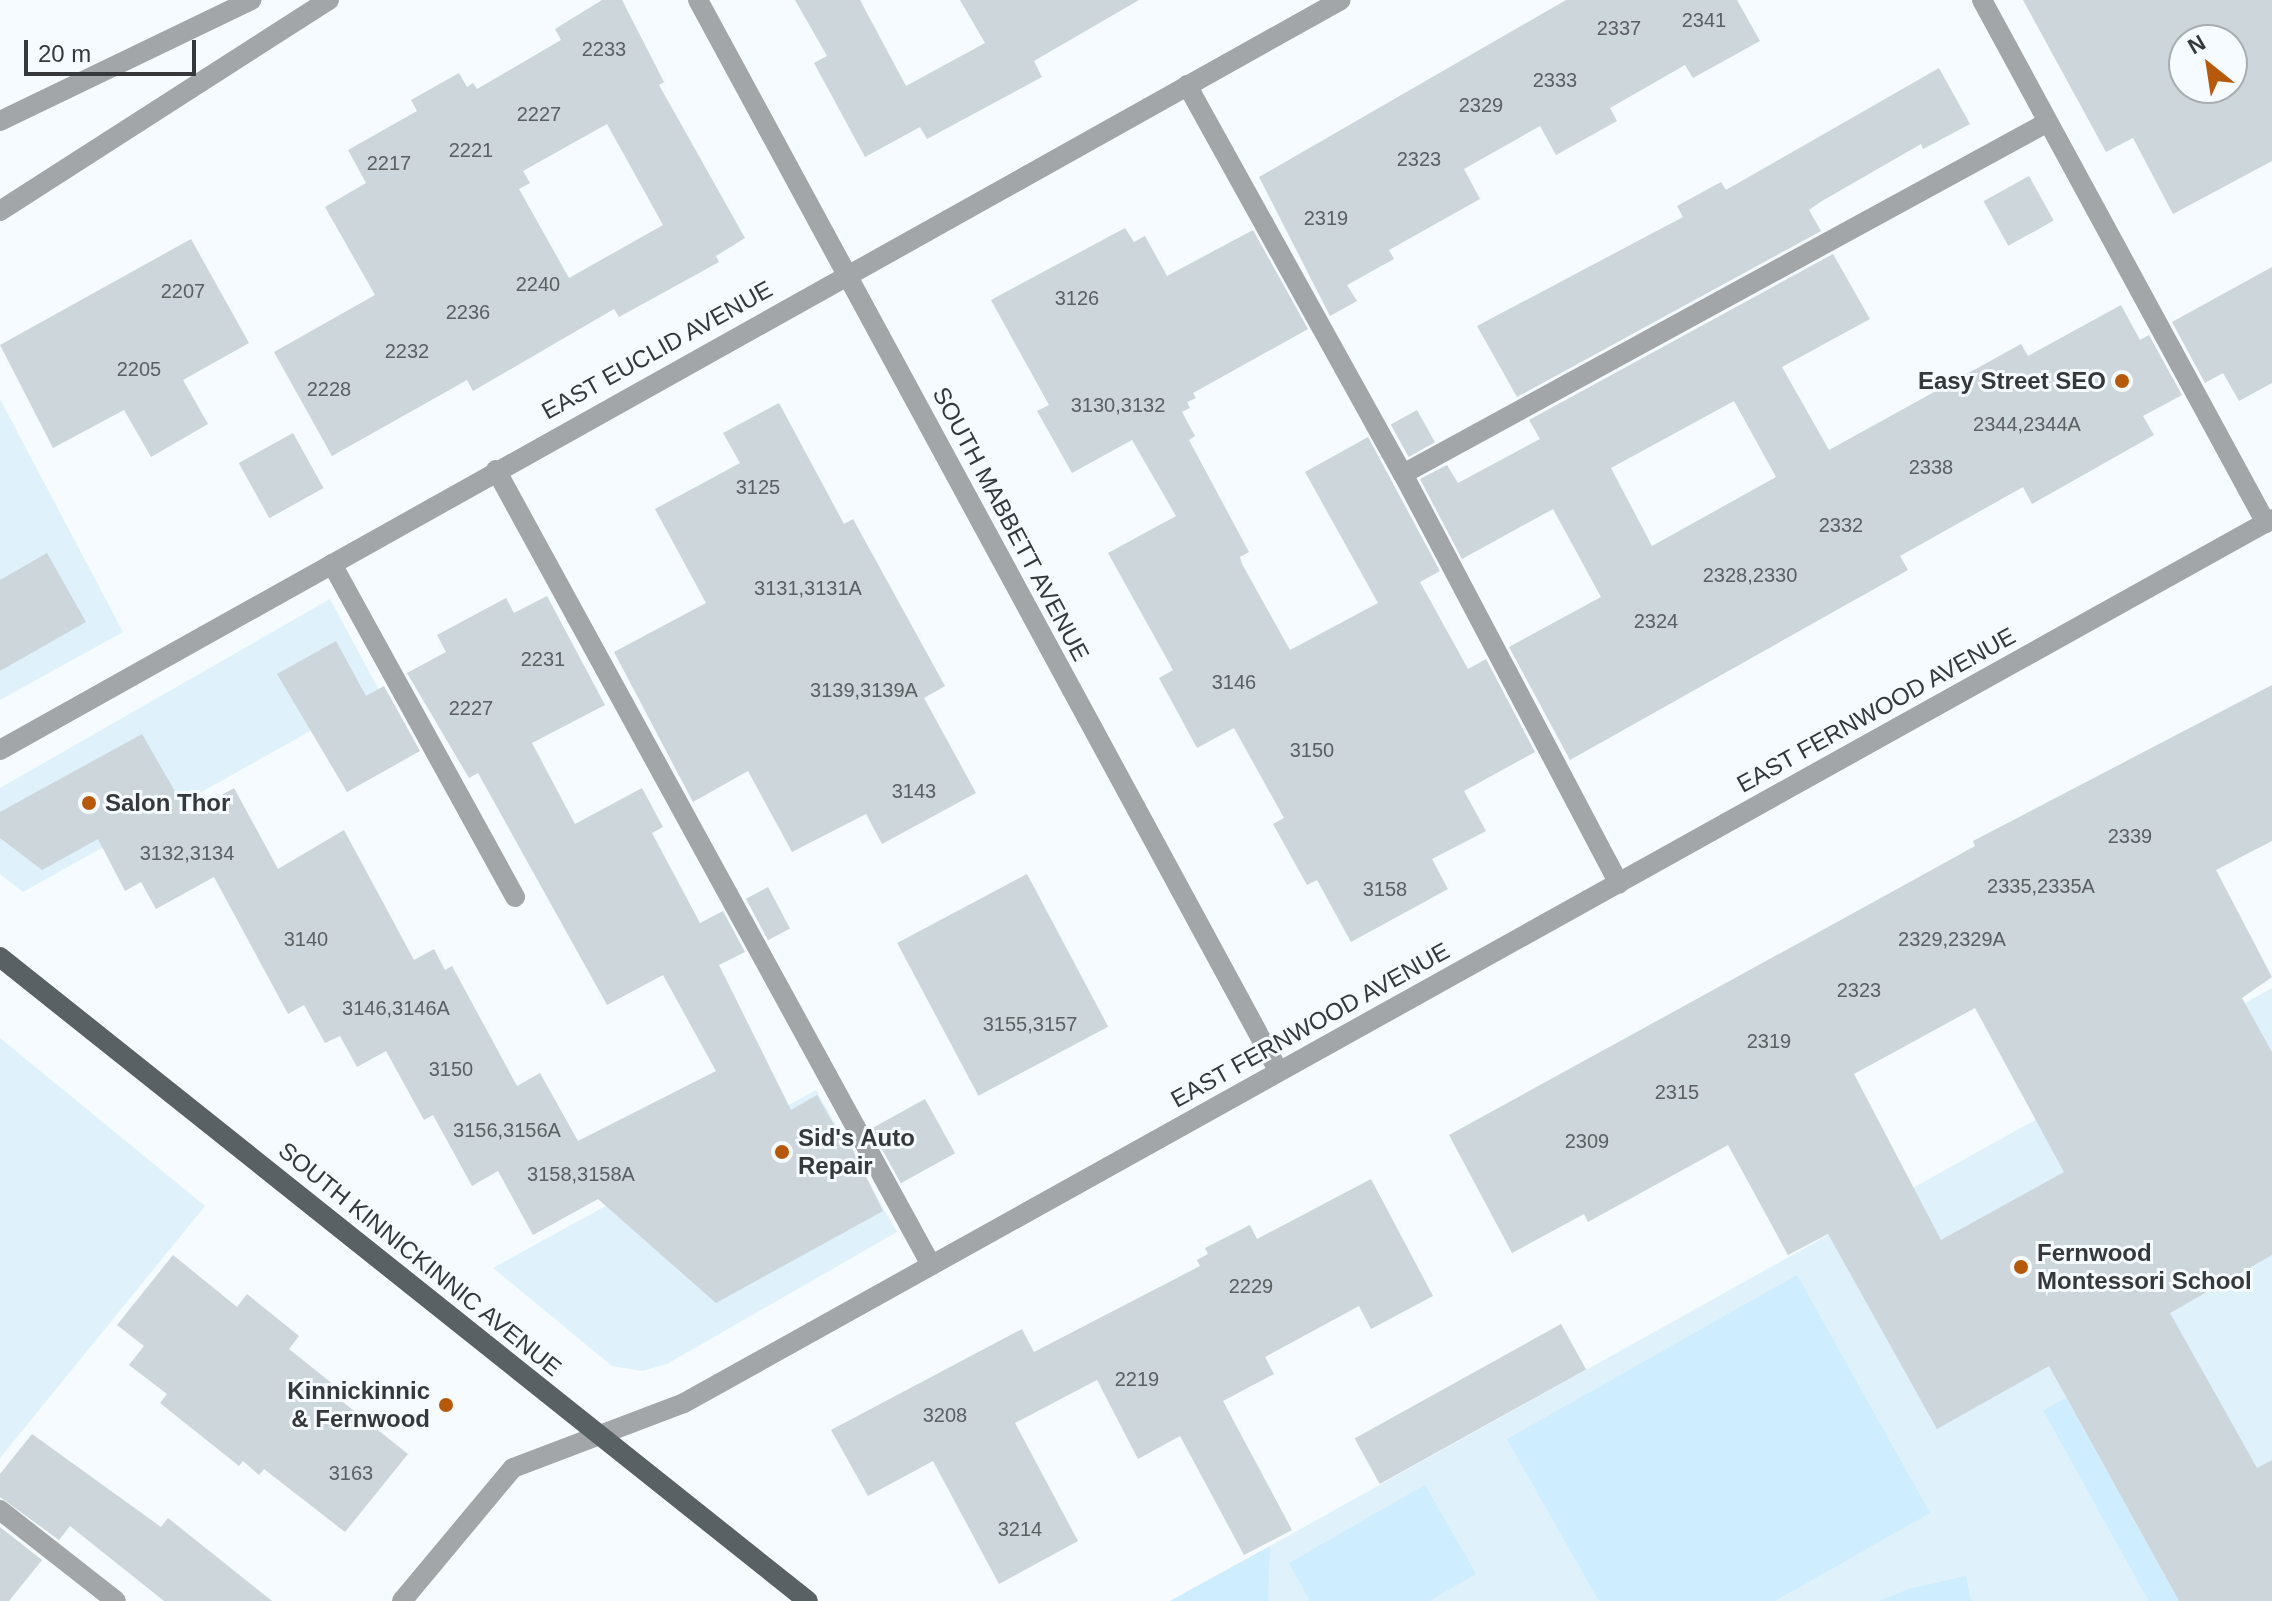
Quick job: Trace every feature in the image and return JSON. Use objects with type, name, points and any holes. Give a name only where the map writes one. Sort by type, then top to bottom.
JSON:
[{"type":"main road","name":"SOUTH KINNICKINNIC AVENUE","points":[[0,957],[808,1601]]},
{"type":"street","points":[[0,121],[251,0]]},
{"type":"street","points":[[0,211],[329,0]]},
{"type":"street","name":"SOUTH MABBETT AVENUE","points":[[698,0],[1279,1072]]},
{"type":"street","name":"EAST EUCLID AVENUE","points":[[0,750],[1341,0]]},
{"type":"street","points":[[1982,0],[2046,123],[2269,521]]},
{"type":"street","points":[[1187,85],[1403,474],[1619,883]]},
{"type":"street","points":[[1403,474],[2046,123]]},
{"type":"street","points":[[496,470],[931,1265]]},
{"type":"street","name":"EAST FERNWOOD AVENUE","points":[[402,1601],[513,1468],[684,1403],[2269,521]]},
{"type":"street","points":[[332,564],[515,897]]},
{"type":"street","points":[[0,1510],[116,1601]]},
{"type":"shaded area","points":[[0,399],[123,632],[0,700]]},
{"type":"shaded area","points":[[330,599],[380,692],[23,892],[0,874],[0,788]]},
{"type":"shaded area","name":"Fernwood Montessori School","points":[[2272,988],[2272,1601],[1170,1601],[1270,1546]]},
{"type":"shaded area","points":[[0,1038],[205,1206],[0,1458]]},
{"type":"shaded area","points":[[816,1090],[897,1232],[667,1364],[642,1371],[612,1366],[493,1268]]},
{"type":"shaded area","points":[[1797,1275],[1930,1513],[1775,1601],[1599,1601],[1507,1439]]},
{"type":"shaded area","points":[[2066,1398],[2178,1601],[2149,1601],[2043,1411]]},
{"type":"shaded area","points":[[1425,1485],[1476,1574],[1429,1601],[1310,1601],[1289,1563]]},
{"type":"shaded area","points":[[1270,1546],[1268,1601],[1170,1601]]},
{"type":"shaded area","points":[[1966,1576],[1971,1601],[1879,1601],[1909,1589]]},
{"type":"building","points":[[602,0],[622,0],[664,82],[659,85],[745,238],[716,256],[719,262],[619,317],[614,309],[473,391],[467,380],[332,456],[274,352],[375,295],[325,207],[366,183],[348,150],[417,111],[411,100],[459,73],[467,87],[473,83],[477,89],[561,40],[555,29]],"holes":[[[607,124],[663,225],[569,278],[519,189],[530,183],[523,171]]]},
{"type":"building","points":[[795,0],[860,0],[906,86],[985,43],[960,0],[1139,0],[1034,61],[1042,77],[927,139],[920,127],[865,157],[814,63],[827,56]]},
{"type":"building","points":[[1566,0],[1737,0],[1760,41],[1693,78],[1685,65],[1610,108],[1617,121],[1556,155],[1540,126],[1464,169],[1480,199],[1389,250],[1394,259],[1347,285],[1357,301],[1330,316],[1259,177]]},
{"type":"building","points":[[2023,0],[2272,0],[2272,161],[2173,214],[2133,138],[2106,152]]},
{"type":"building","points":[[1939,68],[1970,124],[1923,149],[1921,144],[1809,210],[1821,231],[1517,397],[1477,326],[1683,217],[1677,206],[1721,182],[1726,190]]},
{"type":"building","points":[[2029,176],[2054,221],[2008,246],[1984,201]]},
{"type":"building","points":[[1125,228],[1134,242],[1145,236],[1167,276],[1253,230],[1308,329],[1193,393],[1196,398],[1187,402],[1190,408],[1182,412],[1195,436],[1189,440],[1249,552],[1240,557],[1242,564],[1290,650],[1378,603],[1305,472],[1368,437],[1440,571],[1420,582],[1468,669],[1486,659],[1535,752],[1464,791],[1486,831],[1432,859],[1448,889],[1351,942],[1317,880],[1307,885],[1273,824],[1284,818],[1234,728],[1197,748],[1159,678],[1173,670],[1108,553],[1176,516],[1132,440],[1072,473],[1037,411],[1049,405],[991,300]]},
{"type":"building","points":[[191,239],[249,343],[183,380],[208,424],[151,457],[124,410],[53,448],[0,345]]},
{"type":"building","points":[[1833,254],[1870,319],[1782,367],[1829,450],[2021,344],[2028,356],[2121,305],[2140,340],[2149,335],[2182,395],[2143,416],[2154,435],[2032,504],[2023,487],[1900,556],[1908,570],[1570,760],[1509,647],[1601,597],[1553,509],[1462,559],[1420,479],[1447,465],[1458,483],[1540,439],[1529,420]],"holes":[[[1734,401],[1776,477],[1652,546],[1611,468]]]},
{"type":"building","points":[[2272,267],[2272,383],[2239,401],[2223,373],[2205,383],[2172,322]]},
{"type":"building","points":[[779,403],[844,524],[853,519],[945,686],[924,698],[976,793],[882,844],[866,814],[792,852],[748,771],[693,802],[614,652],[706,603],[655,509],[740,463],[723,433]]},
{"type":"building","points":[[1417,410],[1435,442],[1409,457],[1391,425]]},
{"type":"building","points":[[293,433],[324,488],[269,518],[239,463]]},
{"type":"building","points":[[47,553],[86,622],[0,671],[0,580]]},
{"type":"building","points":[[547,596],[605,705],[532,743],[575,824],[642,788],[663,827],[652,833],[700,923],[723,911],[745,952],[719,965],[791,1110],[817,1095],[845,1144],[849,1142],[883,1211],[716,1303],[598,1199],[533,1235],[498,1171],[472,1186],[433,1115],[424,1120],[386,1051],[357,1067],[340,1036],[325,1043],[304,1005],[288,1014],[214,877],[156,909],[141,882],[125,891],[98,839],[42,870],[0,838],[0,812],[142,734],[188,814],[234,788],[278,869],[344,830],[414,960],[434,949],[445,970],[452,966],[517,1086],[540,1073],[578,1141],[716,1071],[663,975],[607,1005],[478,773],[469,778],[407,673],[446,652],[437,635],[506,598],[514,613]]},
{"type":"building","points":[[336,641],[366,696],[384,686],[420,751],[347,792],[277,674]]},
{"type":"building","points":[[2272,685],[2272,841],[2216,870],[2272,977],[2242,998],[2272,1052],[2272,1255],[2170,1313],[2257,1468],[2272,1460],[2272,1601],[2179,1601],[2049,1366],[1937,1429],[1828,1234],[1788,1255],[1728,1145],[1588,1222],[1584,1214],[1512,1253],[1449,1135],[1975,846],[1973,841]],"holes":[[[1975,1008],[2064,1172],[1941,1240],[1854,1074]]]},
{"type":"building","points":[[1027,874],[1108,1027],[978,1096],[897,943]]},
{"type":"building","points":[[768,887],[790,928],[768,940],[746,899]]},
{"type":"building","points":[[925,1099],[955,1153],[901,1183],[871,1129]]},
{"type":"building","points":[[1371,1179],[1433,1296],[1371,1329],[1359,1306],[1265,1357],[1274,1374],[1223,1401],[1292,1530],[1244,1555],[1180,1436],[1138,1459],[1097,1380],[1015,1423],[1078,1541],[999,1584],[933,1461],[868,1496],[831,1430],[1022,1329],[1034,1352],[1200,1266],[1197,1260],[1208,1254],[1205,1248],[1250,1225],[1257,1239]]},
{"type":"building","points":[[173,1255],[237,1307],[247,1294],[299,1336],[289,1349],[344,1393],[339,1399],[408,1454],[345,1532],[264,1469],[259,1475],[243,1461],[239,1466],[160,1403],[167,1394],[129,1365],[144,1346],[117,1325]]},
{"type":"building","points":[[1561,1324],[1586,1369],[1380,1484],[1355,1438]]},
{"type":"building","points":[[32,1434],[161,1527],[168,1518],[272,1601],[164,1601],[70,1526],[59,1540],[0,1497],[0,1474]]},
{"type":"building","points":[[0,1527],[42,1560],[9,1601],[0,1601]]},
{"type":"place","name":"Easy Street SEO","points":[[2122,381]]},
{"type":"place","name":"Salon Thor","points":[[89,803]]},
{"type":"place","name":"Sid's Auto Repair","points":[[782,1152]]},
{"type":"place","name":"Fernwood Montessori School","points":[[2021,1267]]},
{"type":"place","name":"Kinnickinnic & Fernwood","points":[[446,1405]]}]
